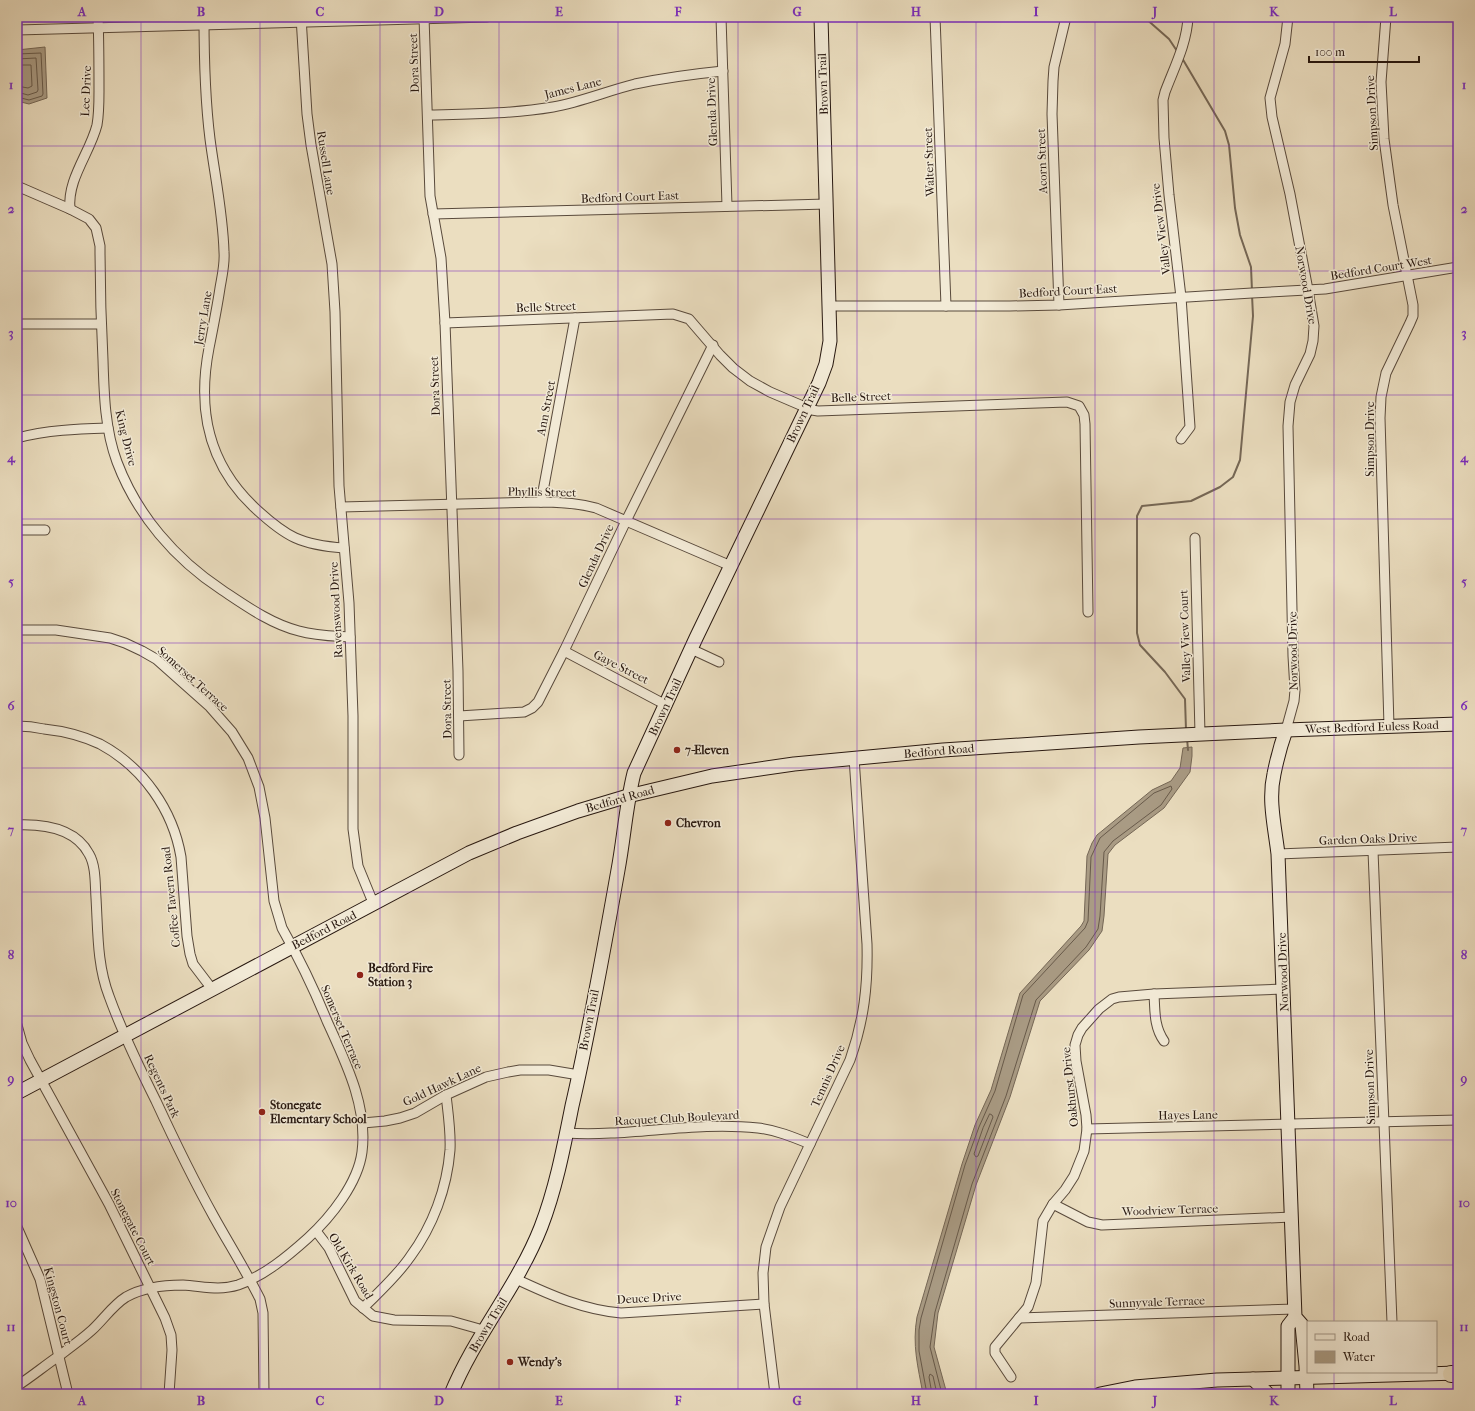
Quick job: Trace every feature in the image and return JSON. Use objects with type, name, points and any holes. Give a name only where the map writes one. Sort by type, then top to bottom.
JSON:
[{"type":"street","name":"Lee Drive","points":[[70,209],[69,192],[90,147],[97,124],[99,89],[98,17]]},
{"type":"street","points":[[17,30],[98,28],[204,21],[487,17]]},
{"type":"street","name":"Glenda Drive","points":[[721,17],[727,206]]},
{"type":"street","name":"Brown Trail","points":[[451,1394],[458,1376],[483,1330],[516,1279],[542,1226],[554,1186],[579,1075],[618,870],[628,796],[634,773],[826,364],[830,341],[821,17]]},
{"type":"street","name":"Walter Street","points":[[935,17],[946,306]]},
{"type":"street","name":"Acorn Street","points":[[1059,305],[1052,114],[1054,66],[1066,17]]},
{"type":"street","name":"Valley View Drive","points":[[1181,439],[1190,426],[1181,297],[1168,195],[1163,100],[1182,45],[1188,17]]},
{"type":"street","name":"Norwood Drive","points":[[1288,17],[1285,44],[1270,98],[1272,117],[1290,194],[1314,326],[1310,354],[1290,402],[1288,426],[1295,690],[1294,701],[1273,775],[1272,810],[1278,854],[1295,1313],[1302,1325],[1307,1394]]},
{"type":"street","name":"Simpson Drive","points":[[1386,17],[1381,82],[1384,139],[1400,246],[1408,276],[1413,305],[1413,316],[1386,373],[1381,397],[1380,418],[1389,726]]},
{"type":"street","name":"Dora Street","points":[[424,18],[430,196],[441,258],[445,323],[460,755]]},
{"type":"street","name":"Russell Lane","points":[[301,20],[307,114],[332,264],[335,312]]},
{"type":"street","name":"Jerry Lane","points":[[204,21],[206,94],[210,139],[222,223],[224,261],[205,379],[208,434],[218,460],[230,479],[245,498],[274,525],[286,534],[300,540],[324,546],[344,548]]},
{"type":"street","name":"James Lane","points":[[428,114],[487,113],[553,106],[679,75],[723,71]]},
{"type":"street","name":"King Drive","points":[[17,186],[89,219],[96,228],[100,246],[104,400],[108,428],[116,461],[130,492],[149,523],[196,571],[252,610],[283,626],[299,631],[317,635],[350,637]]},
{"type":"street","name":"Bedford Court East","points":[[433,214],[827,204]]},
{"type":"street","name":"Bedford Court West","points":[[1308,290],[1362,284],[1458,267]]},
{"type":"street","name":"Bedford Court East","points":[[829,306],[1059,305],[1308,290]]},
{"type":"street","name":"Ravenswood Drive","points":[[335,312],[339,486],[349,603],[353,716],[353,829],[358,866],[374,905]]},
{"type":"street","name":"Belle Street","points":[[445,323],[673,314],[689,319],[733,368],[750,380],[770,392],[806,408],[818,411],[1066,402],[1079,406],[1084,415],[1085,424],[1088,612]]},
{"type":"street","name":"Ann Street","points":[[541,502],[575,318]]},
{"type":"street","points":[[17,324],[101,324]]},
{"type":"street","name":"Glenda Drive","points":[[459,716],[516,713],[532,708],[538,702],[712,346]]},
{"type":"street","points":[[17,438],[33,434],[108,428]]},
{"type":"street","name":"Phyllis Street","points":[[341,507],[541,502],[559,502],[584,505],[596,508],[731,566]]},
{"type":"street","points":[[17,530],[45,530]]},
{"type":"street","name":"Valley View Court","points":[[1191,734],[1195,538]]},
{"type":"street","name":"Somerset Terrace","points":[[17,630],[56,630],[110,638],[142,651],[156,659],[210,706],[228,727],[248,758],[259,787],[265,818],[274,901],[282,928],[318,1000],[345,1060],[360,1106],[363,1123],[362,1153],[359,1168],[342,1200],[316,1231],[267,1271],[250,1280],[228,1288],[183,1285],[168,1286],[136,1293],[125,1298],[92,1330],[17,1386]]},
{"type":"street","points":[[691,649],[719,662]]},
{"type":"street","name":"Gaye Street","points":[[564,651],[666,705]]},
{"type":"street","name":"West Bedford Euless Road","points":[[1286,730],[1458,724]]},
{"type":"street","name":"Coffee Tavern Road","points":[[17,726],[55,730],[78,736],[99,744],[113,752],[135,769],[155,793],[169,817],[179,845],[190,954],[193,964],[212,989]]},
{"type":"street","name":"Bedford Road","points":[[17,1093],[292,946],[374,905],[469,853],[517,833],[578,811],[628,796],[712,776],[794,764],[943,750],[1191,734],[1286,730]]},
{"type":"street","name":"Tennis Drive","points":[[775,1394],[764,1304],[763,1273],[766,1247],[780,1207],[854,1047],[867,992],[867,944],[854,758]]},
{"type":"street","name":"Regents Park","points":[[17,825],[42,825],[53,827],[70,835],[89,853],[95,881],[100,969],[109,996],[126,1036],[182,1155],[213,1216],[260,1299],[263,1313],[264,1394]]},
{"type":"street","name":"Garden Oaks Drive","points":[[1278,854],[1458,847]]},
{"type":"street","name":"Simpson Drive","points":[[1373,851],[1392,1321]]},
{"type":"street","name":"Oakhurst Drive","points":[[1011,1377],[995,1352],[995,1347],[1028,1307],[1036,1283],[1044,1221],[1053,1204],[1065,1190],[1080,1165],[1084,1151],[1087,1129],[1086,1115],[1076,1061],[1075,1045],[1078,1035],[1094,1014],[1112,999],[1119,997],[1154,994],[1284,989]]},
{"type":"street","points":[[1154,994],[1156,1027],[1164,1041]]},
{"type":"street","name":"Stonegate Court","points":[[17,1025],[22,1042],[41,1080],[109,1204],[165,1318],[171,1335],[172,1350],[170,1394]]},
{"type":"street","name":"Gold Hawk Lane","points":[[363,1123],[400,1118],[414,1113],[446,1095],[486,1077],[508,1072],[520,1070],[549,1070],[579,1075]]},
{"type":"street","points":[[362,1308],[400,1271],[411,1257],[424,1236],[437,1208],[442,1192],[450,1149],[450,1130],[446,1095]]},
{"type":"street","name":"Hayes Lane","points":[[1087,1129],[1458,1120]]},
{"type":"street","name":"Racquet Club Boulevard","points":[[566,1133],[610,1133],[734,1126],[759,1128],[782,1133],[810,1144]]},
{"type":"street","name":"Woodview Terrace","points":[[1053,1204],[1088,1222],[1102,1224],[1292,1217]]},
{"type":"street","name":"Kingston Court","points":[[17,1227],[40,1279],[68,1394]]},
{"type":"street","name":"Old Kirk Road","points":[[316,1231],[329,1248],[355,1301],[374,1316],[380,1319],[394,1320],[451,1321],[483,1330]]},
{"type":"street","name":"Deuce Drive","points":[[516,1279],[569,1302],[606,1311],[622,1313],[764,1304]]},
{"type":"street","name":"Norwood Drive","points":[[1288,1394],[1288,1326],[1295,1313]]},
{"type":"street","name":"Sunnyvale Terrace","points":[[1019,1318],[1295,1313]]},
{"type":"street","points":[[1100,1394],[1135,1387],[1194,1382],[1394,1374],[1456,1374]]},
{"type":"street","points":[[1253,1379],[1268,1394]]},
{"type":"water","points":[[45,47],[47,98],[29,104],[17,101],[17,50]]},
{"type":"water","points":[[1192,747],[1190,772],[1164,808],[1115,845],[1108,854],[1102,931],[1089,950],[1040,1001],[1010,1097],[976,1185],[938,1313],[934,1347],[947,1394],[923,1394],[915,1347],[917,1317],[962,1164],[975,1125],[991,1090],[1020,993],[1084,921],[1087,856],[1097,835],[1152,790],[1171,781],[1180,768],[1183,748]]},
{"type":"waterway","points":[[1144,17],[1169,39],[1177,51]]},
{"type":"waterway","points":[[1182,58],[1225,131],[1229,145],[1235,208],[1240,235],[1251,267],[1252,291]]},
{"type":"waterway","points":[[1186,730],[1185,699],[1165,672],[1140,645],[1137,633],[1137,516],[1142,506],[1191,501],[1220,487],[1233,477],[1240,460],[1253,316],[1252,295]]},
{"type":"waterway","points":[[1187,738],[1188,750]]},
{"type":"place","name":"7-Eleven","points":[[677,750]]},
{"type":"place","name":"Chevron","points":[[668,823]]},
{"type":"place","name":"Bedford Fire Station 3","points":[[360,975]]},
{"type":"place","name":"Stonegate Elementary School","points":[[262,1112]]},
{"type":"place","name":"Wendy's","points":[[510,1362]]}]
